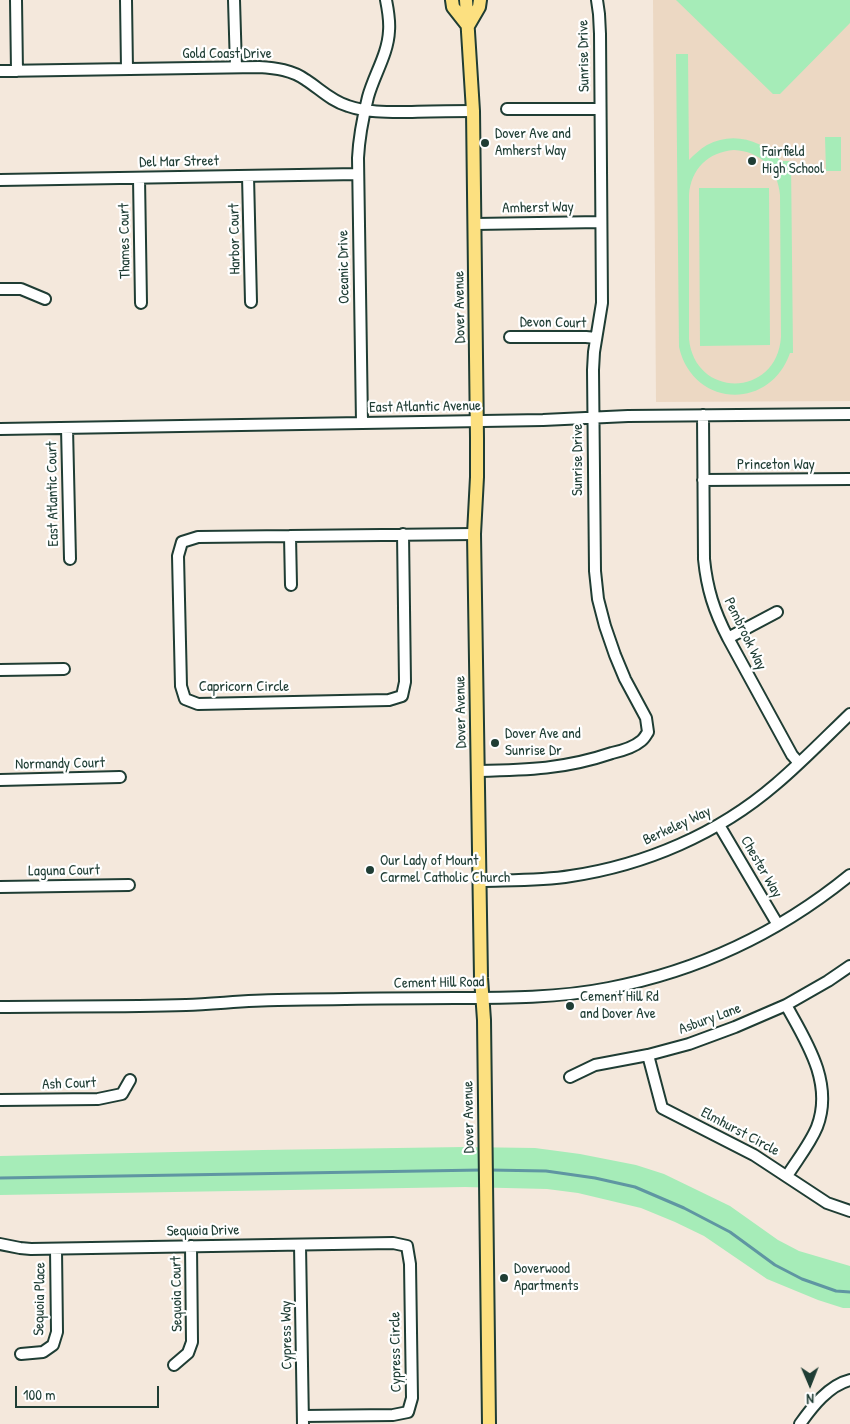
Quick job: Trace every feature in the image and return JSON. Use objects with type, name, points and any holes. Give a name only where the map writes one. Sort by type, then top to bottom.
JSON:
[{"type":"main road","points":[[452,0],[453,7],[468,26],[479,7],[480,0]]},
{"type":"main road","name":"Dover Avenue","points":[[466,0],[473,111],[475,224],[477,477],[474,534],[481,978],[484,1020],[489,1424]]},
{"type":"street","points":[[16,0],[17,71]]},
{"type":"street","points":[[126,0],[127,69]]},
{"type":"street","points":[[234,0],[236,68]]},
{"type":"street","name":"Oceanic Drive","points":[[362,423],[359,139],[368,96],[388,40],[389,14],[386,0]]},
{"type":"street","name":"Sunrise Drive","points":[[478,771],[526,770],[574,764],[620,751],[640,742],[648,732],[646,718],[625,679],[604,626],[598,599],[595,571],[593,361],[602,304],[599,14],[596,0]]},
{"type":"street","name":"Gold Coast Drive","points":[[0,71],[275,68],[289,71],[305,79],[331,99],[347,106],[365,110],[388,112],[473,111]]},
{"type":"street","points":[[507,110],[600,109]]},
{"type":"street","name":"Del Mar Street","points":[[0,180],[358,174]]},
{"type":"street","name":"Harbor Court","points":[[248,176],[250,302]]},
{"type":"street","name":"Thames Court","points":[[139,178],[142,303]]},
{"type":"street","name":"Amherst Way","points":[[475,224],[601,222]]},
{"type":"street","points":[[0,290],[21,289],[45,299]]},
{"type":"street","name":"Devon Court","points":[[510,337],[596,338]]},
{"type":"street","name":"East Atlantic Avenue","points":[[0,429],[477,422],[702,415],[850,414]]},
{"type":"street","name":"Pembrook Way","points":[[702,415],[704,559],[706,582],[711,601],[718,620],[792,755],[799,763]]},
{"type":"street","name":"East Atlantic Court","points":[[67,428],[70,559]]},
{"type":"street","name":"Princeton Way","points":[[703,480],[850,479]]},
{"type":"street","name":"Capricorn Circle","points":[[403,534],[405,682],[402,696],[389,700],[208,704],[198,704],[185,700],[180,677],[178,556],[182,542],[198,537],[403,534],[474,534]]},
{"type":"street","points":[[290,536],[291,585]]},
{"type":"street","points":[[728,638],[777,612]]},
{"type":"street","points":[[0,670],[64,669]]},
{"type":"street","name":"Berkeley Way","points":[[480,881],[534,880],[569,876],[599,871],[663,852],[719,825],[746,807],[775,785],[850,714]]},
{"type":"street","name":"Normandy Court","points":[[0,780],[120,778]]},
{"type":"street","name":"Chester Way","points":[[719,825],[778,925]]},
{"type":"street","name":"Cement Hill Road","points":[[0,1007],[186,1005],[239,1000],[482,998],[546,996],[607,989],[668,974],[748,942],[812,904],[850,874]]},
{"type":"street","name":"Laguna Court","points":[[0,887],[129,885]]},
{"type":"street","name":"Asbury Lane","points":[[570,1077],[595,1065],[648,1055],[712,1036],[786,1005],[850,966]]},
{"type":"street","points":[[786,1005],[814,1060],[821,1078],[823,1094],[822,1111],[817,1127],[786,1176]]},
{"type":"street","name":"Elmhurst Circle","points":[[648,1055],[662,1108],[754,1155],[827,1203],[850,1211]]},
{"type":"street","name":"Ash Court","points":[[0,1100],[98,1099],[122,1094],[130,1080]]},
{"type":"street","name":"Sequoia Drive","points":[[0,1244],[20,1248],[56,1249],[393,1243],[407,1246]]},
{"type":"street","name":"Cypress Way","points":[[300,1245],[303,1420]]},
{"type":"street","name":"Sequoia Court","points":[[174,1365],[188,1353],[192,1342],[191,1246]]},
{"type":"street","name":"Cypress Circle","points":[[303,1420],[393,1415],[408,1412],[412,1398],[410,1264],[407,1246]]},
{"type":"street","name":"Sequoia Place","points":[[21,1354],[43,1352],[54,1345],[57,1332],[56,1249]]},
{"type":"street","points":[[800,1424],[825,1394],[836,1385],[850,1380]]},
{"type":"shaded area","name":"Fairfield High School","points":[[653,0],[850,0],[850,401],[656,402]]},
{"type":"green space","points":[[676,0],[850,0],[850,23],[780,94],[773,94]]},
{"type":"green space","points":[[676,54],[688,54],[689,160],[707,145],[717,141],[737,138],[756,143],[781,161],[791,161],[793,353],[790,353],[780,372],[766,385],[750,393],[732,395],[715,391],[699,382],[687,367],[679,347]],"holes":[[[725,151],[743,151],[752,154],[766,163],[776,177],[779,186],[781,337],[776,357],[766,371],[752,380],[736,383],[720,381],[705,373],[695,359],[689,339],[689,195],[693,177],[702,163],[716,154]]]},
{"type":"green space","points":[[825,137],[841,137],[841,171],[826,171]]},
{"type":"green space","points":[[699,188],[769,188],[770,345],[700,346]]},
{"type":"green space","points":[[464,1147],[535,1148],[580,1154],[636,1165],[664,1174],[730,1206],[778,1240],[799,1251],[850,1266],[850,1308],[843,1308],[818,1300],[767,1279],[704,1236],[675,1222],[641,1208],[578,1193],[547,1189],[465,1187],[0,1195],[0,1156]]},
{"type":"waterway","points":[[0,1178],[482,1170]]},
{"type":"waterway","points":[[489,1170],[546,1171],[595,1178],[635,1187],[684,1208],[730,1232],[775,1265],[802,1279],[836,1291],[850,1292]]},
{"type":"place","name":"Dover Ave and Amherst Way","points":[[485,143]]},
{"type":"place","name":"Fairfield High School","points":[[752,161]]},
{"type":"place","name":"Dover Ave and Sunrise Dr","points":[[495,743]]},
{"type":"place","name":"Our Lady of Mount Carmel Catholic Church","points":[[370,870]]},
{"type":"place","name":"Cement Hill Rd and Dover Ave","points":[[570,1006]]},
{"type":"place","name":"Doverwood Apartments","points":[[504,1278]]}]
